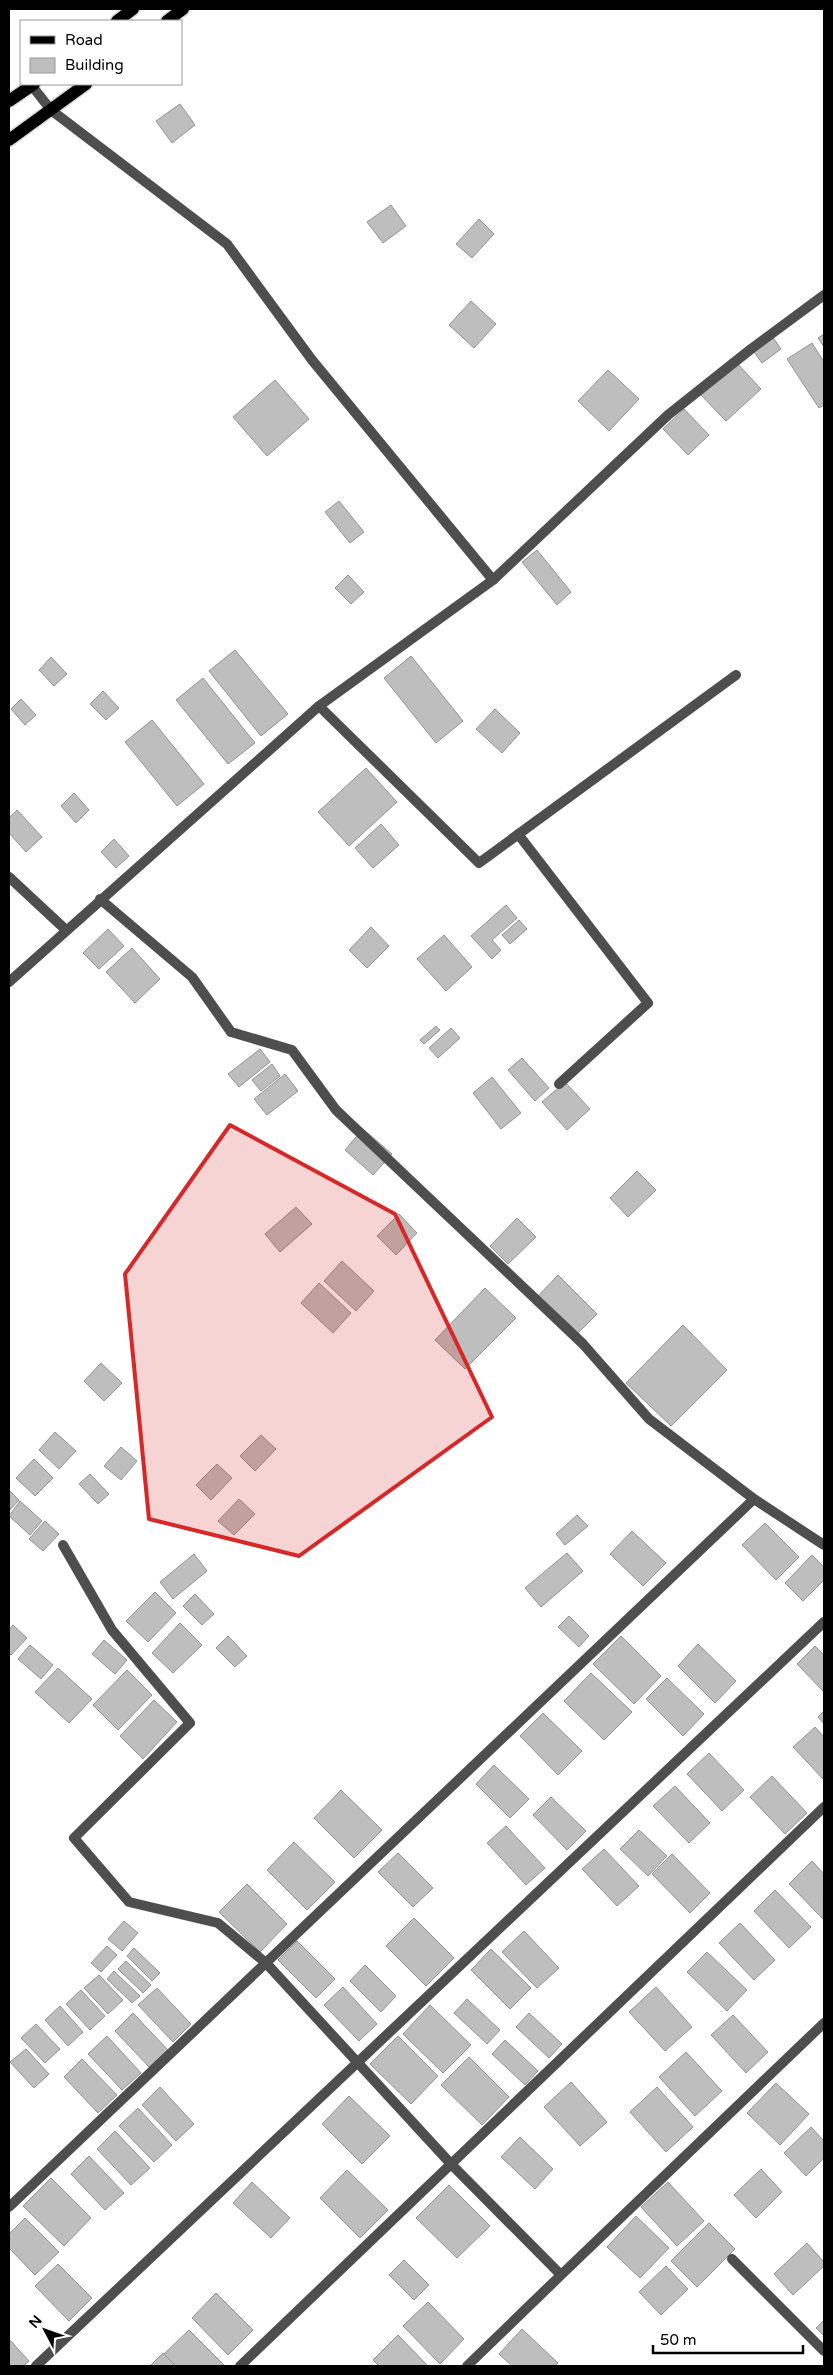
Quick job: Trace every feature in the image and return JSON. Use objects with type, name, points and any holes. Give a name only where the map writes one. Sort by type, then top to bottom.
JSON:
[{"type":"main road","points":[[117,20],[133,9]]},
{"type":"main road","points":[[168,20],[183,9]]},
{"type":"main road","points":[[9,101],[33,85]]},
{"type":"main road","points":[[9,140],[85,85]]},
{"type":"street","points":[[33,85],[51,110],[227,244],[312,360],[493,580]]},
{"type":"street","points":[[9,982],[100,899],[320,706],[493,580],[668,416],[750,349],[824,295]]},
{"type":"street","points":[[320,706],[479,863],[736,675]]},
{"type":"street","points":[[518,834],[648,1003],[559,1084]]},
{"type":"street","points":[[9,877],[66,930]]},
{"type":"street","points":[[100,899],[192,977],[231,1032],[292,1050],[336,1110],[583,1344],[649,1419],[754,1499],[824,1545]]},
{"type":"street","points":[[9,2207],[754,1499]]},
{"type":"street","points":[[63,1545],[112,1630],[190,1724],[74,1838],[128,1902],[218,1923],[266,1964],[452,2164],[561,2275]]},
{"type":"street","points":[[36,2366],[824,1622]]},
{"type":"street","points":[[240,2366],[824,1807]]},
{"type":"street","points":[[467,2366],[824,2023]]},
{"type":"street","points":[[732,2259],[824,2351]]},
{"type":"highlighted area","points":[[230,1125],[395,1214],[492,1417],[299,1556],[149,1519],[125,1274]]},
{"type":"building","points":[[180,104],[195,125],[172,143],[156,121]]},
{"type":"building","points":[[391,205],[406,226],[383,243],[367,222]]},
{"type":"building","points":[[479,219],[494,234],[472,258],[456,244]]},
{"type":"building","points":[[471,301],[496,324],[474,348],[449,325]]},
{"type":"building","points":[[824,334],[824,347],[818,338]]},
{"type":"building","points":[[772,336],[781,349],[762,363],[752,349]]},
{"type":"building","points":[[812,343],[824,362],[824,405],[819,408],[787,359]]},
{"type":"building","points":[[736,362],[761,389],[726,421],[701,395]]},
{"type":"building","points":[[608,370],[639,399],[609,431],[578,401]]},
{"type":"building","points":[[275,380],[309,419],[267,456],[233,417]]},
{"type":"building","points":[[684,409],[709,435],[688,455],[663,429]]},
{"type":"building","points":[[339,501],[364,532],[350,543],[325,512]]},
{"type":"building","points":[[537,550],[571,592],[557,605],[522,562]]},
{"type":"building","points":[[348,575],[364,592],[351,604],[335,588]]},
{"type":"building","points":[[235,650],[288,714],[261,736],[209,671]]},
{"type":"building","points":[[411,656],[463,721],[436,743],[384,678]]},
{"type":"building","points":[[51,657],[67,674],[54,686],[39,670]]},
{"type":"building","points":[[203,678],[255,743],[228,764],[176,700]]},
{"type":"building","points":[[103,691],[119,708],[106,720],[90,704]]},
{"type":"building","points":[[21,699],[36,715],[25,725],[11,709]]},
{"type":"building","points":[[495,709],[520,733],[502,753],[476,729]]},
{"type":"building","points":[[152,720],[204,784],[177,806],[125,742]]},
{"type":"building","points":[[366,768],[397,802],[349,846],[318,812]]},
{"type":"building","points":[[74,793],[89,810],[76,823],[61,806]]},
{"type":"building","points":[[17,810],[42,837],[26,852],[9,833],[9,818]]},
{"type":"building","points":[[381,824],[399,845],[373,868],[355,848]]},
{"type":"building","points":[[114,839],[129,856],[116,868],[101,852]]},
{"type":"building","points":[[506,905],[517,918],[492,940],[501,950],[492,959],[471,936]]},
{"type":"building","points":[[519,920],[527,929],[510,944],[502,935]]},
{"type":"building","points":[[371,927],[389,946],[367,968],[349,950]]},
{"type":"building","points":[[108,929],[124,946],[99,969],[83,953]]},
{"type":"building","points":[[444,935],[472,967],[446,991],[417,959]]},
{"type":"building","points":[[132,948],[160,979],[135,1003],[106,972]]},
{"type":"building","points":[[436,1026],[440,1030],[424,1044],[420,1040]]},
{"type":"building","points":[[451,1028],[460,1038],[438,1058],[429,1048]]},
{"type":"building","points":[[260,1049],[270,1062],[239,1087],[228,1074]]},
{"type":"building","points":[[522,1058],[549,1088],[535,1101],[508,1070]]},
{"type":"building","points":[[272,1064],[280,1076],[261,1091],[252,1080]]},
{"type":"building","points":[[285,1074],[298,1091],[267,1115],[254,1099]]},
{"type":"building","points":[[492,1077],[521,1113],[501,1129],[473,1093]]},
{"type":"building","points":[[565,1082],[590,1109],[567,1130],[542,1102]]},
{"type":"building","points":[[363,1129],[392,1154],[373,1175],[345,1150]]},
{"type":"building","points":[[637,1171],[656,1190],[628,1217],[610,1198]]},
{"type":"building","points":[[296,1207],[312,1224],[280,1252],[265,1234]]},
{"type":"building","points":[[399,1214],[417,1233],[396,1255],[377,1236]]},
{"type":"building","points":[[517,1218],[536,1237],[508,1264],[490,1246]]},
{"type":"building","points":[[342,1261],[374,1291],[356,1311],[324,1281]]},
{"type":"building","points":[[558,1275],[597,1314],[577,1334],[538,1296]]},
{"type":"building","points":[[319,1283],[351,1313],[333,1333],[301,1303]]},
{"type":"building","points":[[485,1288],[516,1318],[465,1369],[435,1340]]},
{"type":"building","points":[[683,1325],[727,1370],[671,1426],[626,1383]]},
{"type":"building","points":[[101,1363],[122,1383],[104,1401],[84,1381]]},
{"type":"building","points":[[55,1432],[76,1451],[59,1469],[39,1450]]},
{"type":"building","points":[[261,1435],[276,1449],[255,1471],[240,1456]]},
{"type":"building","points":[[121,1447],[137,1461],[121,1480],[104,1466]]},
{"type":"building","points":[[34,1459],[53,1478],[35,1496],[16,1478]]},
{"type":"building","points":[[217,1464],[232,1478],[211,1500],[196,1485]]},
{"type":"building","points":[[90,1474],[109,1494],[98,1504],[79,1484]]},
{"type":"building","points":[[9,1490],[19,1500],[9,1511]]},
{"type":"building","points":[[239,1499],[255,1514],[234,1535],[218,1521]]},
{"type":"building","points":[[20,1501],[42,1521],[30,1535],[9,1516]]},
{"type":"building","points":[[577,1515],[588,1526],[565,1545],[556,1534]]},
{"type":"building","points":[[45,1521],[59,1534],[43,1551],[29,1539]]},
{"type":"building","points":[[765,1523],[799,1557],[776,1580],[742,1545]]},
{"type":"building","points":[[632,1531],[666,1563],[643,1586],[610,1554]]},
{"type":"building","points":[[567,1553],[583,1571],[541,1607],[525,1588]]},
{"type":"building","points":[[194,1554],[207,1571],[173,1599],[160,1582]]},
{"type":"building","points":[[812,1555],[824,1567],[824,1580],[803,1601],[785,1583]]},
{"type":"building","points":[[155,1592],[176,1613],[148,1642],[126,1621]]},
{"type":"building","points":[[195,1594],[214,1614],[202,1625],[183,1606]]},
{"type":"building","points":[[569,1616],[589,1636],[579,1647],[558,1627]]},
{"type":"building","points":[[180,1623],[202,1645],[173,1673],[152,1653]]},
{"type":"building","points":[[13,1625],[27,1638],[11,1655],[9,1653],[9,1630]]},
{"type":"building","points":[[228,1636],[247,1656],[235,1667],[216,1648]]},
{"type":"building","points":[[621,1636],[661,1676],[634,1704],[593,1664]]},
{"type":"building","points":[[104,1640],[127,1660],[115,1674],[92,1654]]},
{"type":"building","points":[[698,1644],[736,1681],[715,1703],[678,1666]]},
{"type":"building","points":[[30,1645],[53,1665],[41,1679],[18,1659]]},
{"type":"building","points":[[815,1646],[824,1655],[824,1692],[797,1664]]},
{"type":"building","points":[[58,1668],[92,1699],[69,1723],[35,1692]]},
{"type":"building","points":[[127,1670],[152,1695],[118,1730],[93,1705]]},
{"type":"building","points":[[591,1673],[632,1712],[604,1740],[564,1701]]},
{"type":"building","points":[[667,1678],[704,1714],[683,1736],[646,1699]]},
{"type":"building","points":[[154,1700],[177,1722],[143,1759],[120,1736]]},
{"type":"building","points":[[824,1711],[824,1724],[818,1717]]},
{"type":"building","points":[[543,1713],[582,1751],[558,1775],[520,1736]]},
{"type":"building","points":[[815,1727],[824,1737],[824,1780],[793,1747]]},
{"type":"building","points":[[709,1753],[744,1790],[722,1811],[687,1774]]},
{"type":"building","points":[[494,1765],[529,1799],[510,1818],[476,1784]]},
{"type":"building","points":[[772,1776],[807,1813],[785,1834],[750,1797]]},
{"type":"building","points":[[675,1786],[710,1823],[689,1843],[653,1806]]},
{"type":"building","points":[[341,1790],[382,1830],[354,1858],[314,1818]]},
{"type":"building","points":[[551,1797],[586,1831],[567,1850],[533,1815]]},
{"type":"building","points":[[506,1826],[545,1868],[526,1885],[487,1843]]},
{"type":"building","points":[[639,1830],[667,1856],[648,1876],[620,1849]]},
{"type":"building","points":[[294,1842],[335,1882],[307,1910],[267,1870]]},
{"type":"building","points":[[604,1849],[639,1886],[617,1906],[582,1869]]},
{"type":"building","points":[[398,1853],[433,1888],[413,1907],[378,1872]]},
{"type":"building","points":[[672,1854],[710,1893],[690,1913],[652,1874]]},
{"type":"building","points":[[812,1861],[824,1874],[823,1919],[789,1884]]},
{"type":"building","points":[[247,1884],[287,1924],[260,1952],[219,1912]]},
{"type":"building","points":[[775,1890],[811,1927],[789,1948],[754,1911]]},
{"type":"building","points":[[414,1918],[454,1958],[426,1986],[386,1946]]},
{"type":"building","points":[[124,1921],[138,1933],[122,1951],[108,1939]]},
{"type":"building","points":[[740,1923],[775,1960],[754,1980],[719,1943]]},
{"type":"building","points":[[524,1931],[559,1968],[537,1988],[502,1952]]},
{"type":"building","points":[[297,1941],[335,1979],[316,1998],[278,1960]]},
{"type":"building","points":[[107,1946],[117,1955],[101,1972],[91,1963]]},
{"type":"building","points":[[134,1948],[160,1973],[152,1981],[127,1956]]},
{"type":"building","points":[[491,1949],[531,1988],[510,2009],[471,1970]]},
{"type":"building","points":[[707,1952],[747,1990],[727,2011],[687,1972]]},
{"type":"building","points":[[126,1961],[151,1985],[143,1993],[118,1969]]},
{"type":"building","points":[[365,1965],[396,1996],[381,2012],[350,1981]]},
{"type":"building","points":[[114,1971],[140,1996],[132,2003],[107,1979]]},
{"type":"building","points":[[99,1975],[123,2000],[108,2014],[84,1988]]},
{"type":"building","points":[[343,1987],[377,2024],[359,2041],[324,2005]]},
{"type":"building","points":[[656,1987],[692,2027],[665,2051],[629,2012]]},
{"type":"building","points":[[157,1988],[191,2024],[173,2042],[138,2005]]},
{"type":"building","points":[[81,1990],[105,2016],[90,2030],[66,2004]]},
{"type":"building","points":[[467,1999],[500,2030],[487,2044],[454,2013]]},
{"type":"building","points":[[430,2005],[471,2045],[443,2073],[403,2034]]},
{"type":"building","points":[[60,2006],[83,2032],[68,2046],[45,2020]]},
{"type":"building","points":[[133,2013],[168,2050],[149,2067],[115,2031]]},
{"type":"building","points":[[529,2013],[562,2044],[549,2058],[516,2027]]},
{"type":"building","points":[[733,2015],[768,2052],[746,2073],[711,2035]]},
{"type":"building","points":[[36,2024],[60,2049],[45,2063],[21,2038]]},
{"type":"building","points":[[107,2036],[141,2073],[122,2090],[88,2054]]},
{"type":"building","points":[[398,2036],[438,2076],[411,2104],[370,2064]]},
{"type":"building","points":[[505,2040],[538,2071],[525,2085],[492,2054]]},
{"type":"building","points":[[26,2049],[49,2074],[34,2088],[10,2062]]},
{"type":"building","points":[[686,2052],[722,2091],[695,2116],[659,2077]]},
{"type":"building","points":[[469,2057],[509,2097],[482,2125],[441,2085]]},
{"type":"building","points":[[82,2059],[117,2095],[98,2113],[64,2077]]},
{"type":"building","points":[[571,2082],[607,2122],[580,2146],[544,2107]]},
{"type":"building","points":[[776,2083],[809,2114],[780,2145],[747,2113]]},
{"type":"building","points":[[160,2087],[194,2124],[176,2141],[142,2105]]},
{"type":"building","points":[[657,2087],[693,2127],[666,2152],[630,2112]]},
{"type":"building","points":[[349,2096],[390,2136],[362,2164],[322,2124]]},
{"type":"building","points":[[138,2108],[172,2145],[154,2162],[119,2126]]},
{"type":"building","points":[[811,2127],[824,2141],[824,2158],[806,2176],[784,2153]]},
{"type":"building","points":[[115,2131],[150,2168],[131,2185],[97,2149]]},
{"type":"building","points":[[520,2137],[553,2169],[535,2189],[501,2157]]},
{"type":"building","points":[[89,2156],[124,2193],[105,2210],[71,2174]]},
{"type":"building","points":[[761,2169],[782,2192],[756,2218],[734,2195]]},
{"type":"building","points":[[347,2170],[388,2210],[360,2238],[320,2198]]},
{"type":"building","points":[[51,2178],[91,2218],[64,2246],[23,2206]]},
{"type":"building","points":[[252,2182],[290,2218],[271,2238],[233,2203]]},
{"type":"building","points":[[668,2182],[704,2221],[677,2246],[641,2207]]},
{"type":"building","points":[[449,2185],[490,2226],[457,2258],[416,2218]]},
{"type":"building","points":[[636,2216],[669,2248],[640,2278],[607,2247]]},
{"type":"building","points":[[25,2218],[59,2252],[35,2275],[9,2248],[9,2234]]},
{"type":"building","points":[[709,2223],[735,2249],[697,2287],[671,2261]]},
{"type":"building","points":[[807,2243],[824,2262],[824,2266],[793,2295],[774,2274]]},
{"type":"building","points":[[404,2260],[429,2285],[414,2300],[389,2275]]},
{"type":"building","points":[[58,2264],[92,2298],[69,2321],[35,2286]]},
{"type":"building","points":[[666,2266],[688,2289],[661,2315],[639,2292]]},
{"type":"building","points":[[216,2293],[253,2330],[228,2355],[192,2318]]},
{"type":"building","points":[[428,2302],[464,2339],[440,2364],[403,2326]]},
{"type":"building","points":[[824,2320],[824,2336],[816,2328]]},
{"type":"building","points":[[522,2329],[558,2363],[554,2366],[512,2366],[499,2354]]},
{"type":"building","points":[[189,2330],[225,2366],[176,2366],[164,2354]]},
{"type":"building","points":[[398,2335],[428,2366],[379,2366],[373,2360]]},
{"type":"building","points":[[9,2339],[29,2361],[23,2366],[9,2366]]},
{"type":"building","points":[[163,2353],[176,2366],[150,2366]]}]
